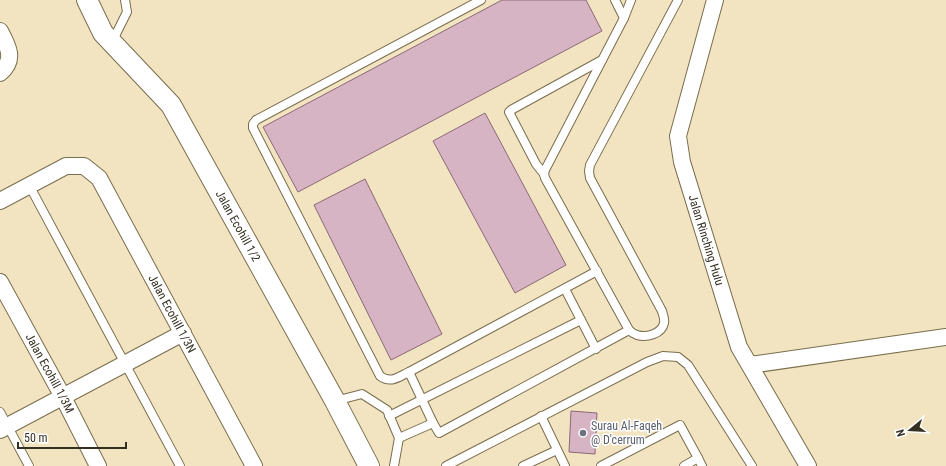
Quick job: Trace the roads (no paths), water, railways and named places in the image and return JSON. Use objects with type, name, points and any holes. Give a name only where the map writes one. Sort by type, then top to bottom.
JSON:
[{"type":"street","name":"Jalan Ecohill 1/2","points":[[87,0],[104,33],[171,105],[336,401],[370,466]]},
{"type":"street","name":"Jalan Rinching Hulu","points":[[715,0],[678,136],[682,162],[739,347],[808,466]]},
{"type":"street","points":[[0,31],[10,50],[4,68]]},
{"type":"street","name":"Jalan Ecohill 1/3N","points":[[29,185],[66,166],[84,166],[99,178],[254,466]]},
{"type":"street","points":[[0,201],[29,185]]},
{"type":"street","name":"Jalan Ecohill 1/3M","points":[[0,282],[63,397],[98,466]]},
{"type":"street","points":[[2,423],[63,397],[183,333]]},
{"type":"street","points":[[750,365],[946,337]]},
{"type":"lane","points":[[112,42],[127,12],[125,0]]},
{"type":"lane","points":[[481,0],[256,120],[253,124],[253,128],[380,376],[386,380],[392,380],[409,372],[597,271]]},
{"type":"lane","points":[[615,0],[624,18]]},
{"type":"lane","points":[[544,174],[624,18],[631,0]]},
{"type":"lane","points":[[602,60],[509,112],[536,164],[544,174],[629,330],[636,335],[643,336],[654,334],[661,330],[664,324],[664,317],[590,178],[589,171],[590,165],[678,0]]},
{"type":"lane","points":[[29,185],[180,466]]},
{"type":"lane","points":[[565,289],[596,349]]},
{"type":"lane","points":[[389,416],[581,320]]},
{"type":"lane","points":[[409,372],[439,433],[629,330]]},
{"type":"lane","points":[[446,466],[647,362],[662,356],[678,357],[688,365],[752,466]]},
{"type":"lane","points":[[336,401],[362,394],[387,410],[399,438],[394,466]]},
{"type":"lane","points":[[541,416],[565,466]]},
{"type":"lane","points":[[2,423],[29,466]]},
{"type":"lane","points":[[399,438],[433,423]]},
{"type":"lane","points":[[601,466],[680,425],[702,466]]},
{"type":"lane","points":[[523,466],[557,450]]},
{"type":"lane","points":[[684,466],[698,458]]},
{"type":"place","name":"Surau Al-Faqeh @ D'cerrum","points":[[583,433]]}]
